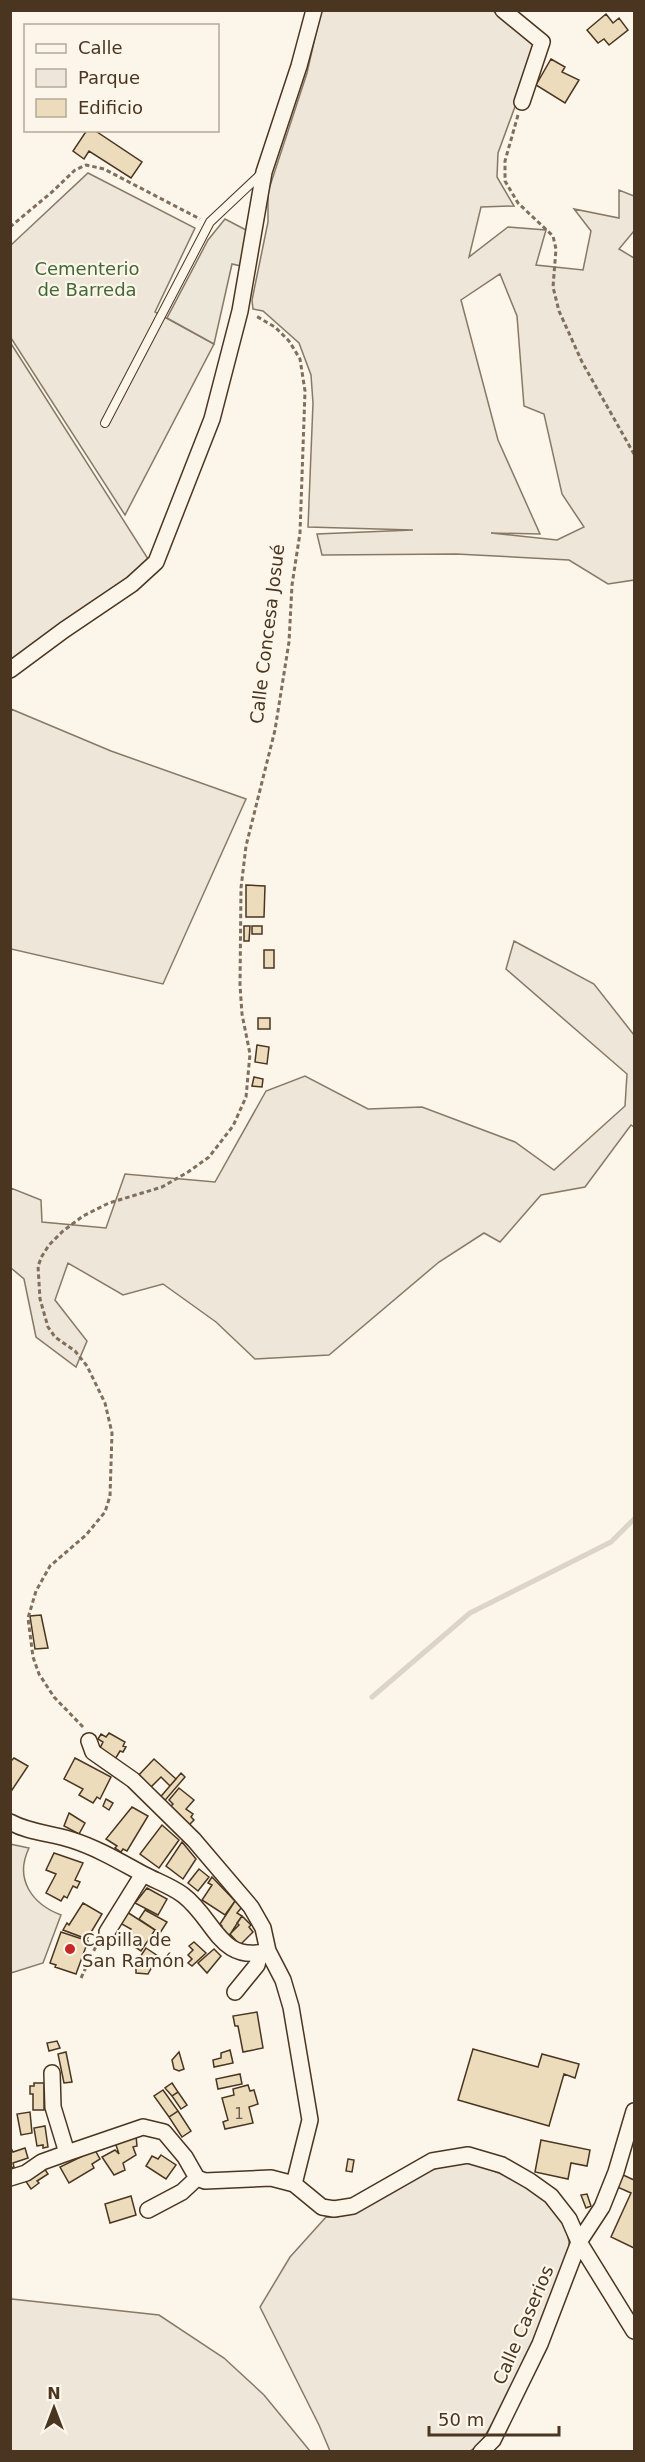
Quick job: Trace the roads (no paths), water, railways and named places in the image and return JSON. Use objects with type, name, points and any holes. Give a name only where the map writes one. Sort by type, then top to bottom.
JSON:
[{"type":"street","points":[[10,670],[132,584],[156,562],[212,419],[240,311],[264,172],[299,66],[314,10]]},
{"type":"street","points":[[503,10],[542,42],[522,102]]},
{"type":"street","points":[[89,1741],[93,1752],[133,1780],[194,1840],[251,1907],[263,1928],[264,1952],[257,1965],[235,1992]]},
{"type":"street","points":[[10,1822],[24,1830],[71,1839],[118,1859],[169,1886],[193,1902],[228,1947],[249,1955],[264,1952]]},
{"type":"street","points":[[107,1932],[143,1874]]},
{"type":"street","points":[[264,1952],[283,1980],[291,2007],[310,2120],[294,2184]]},
{"type":"street","points":[[52,2073],[53,2107],[67,2152]]},
{"type":"street","name":"Calle Caserios","points":[[481,2451],[493,2440],[540,2344],[579,2242],[602,2207],[616,2172],[634,2111]]},
{"type":"street","points":[[10,2178],[26,2173],[42,2162],[131,2129],[154,2128],[164,2132],[172,2140],[197,2178],[205,2181],[271,2178],[294,2184],[322,2207],[344,2207],[353,2206],[432,2161],[468,2155],[502,2165],[551,2196],[569,2220],[579,2242],[634,2331]]},
{"type":"street","points":[[148,2210],[182,2192],[197,2178]]},
{"type":"lane","points":[[105,423],[210,222],[264,172]]},
{"type":"waterway","points":[[372,1697],[470,1613],[611,1542],[634,1519]]},
{"type":"place","name":"Capilla de San Ramón","points":[[70,1949]]},
{"type":"park label","name":"Cementerio de Barreda","points":[[87,278]]}]
